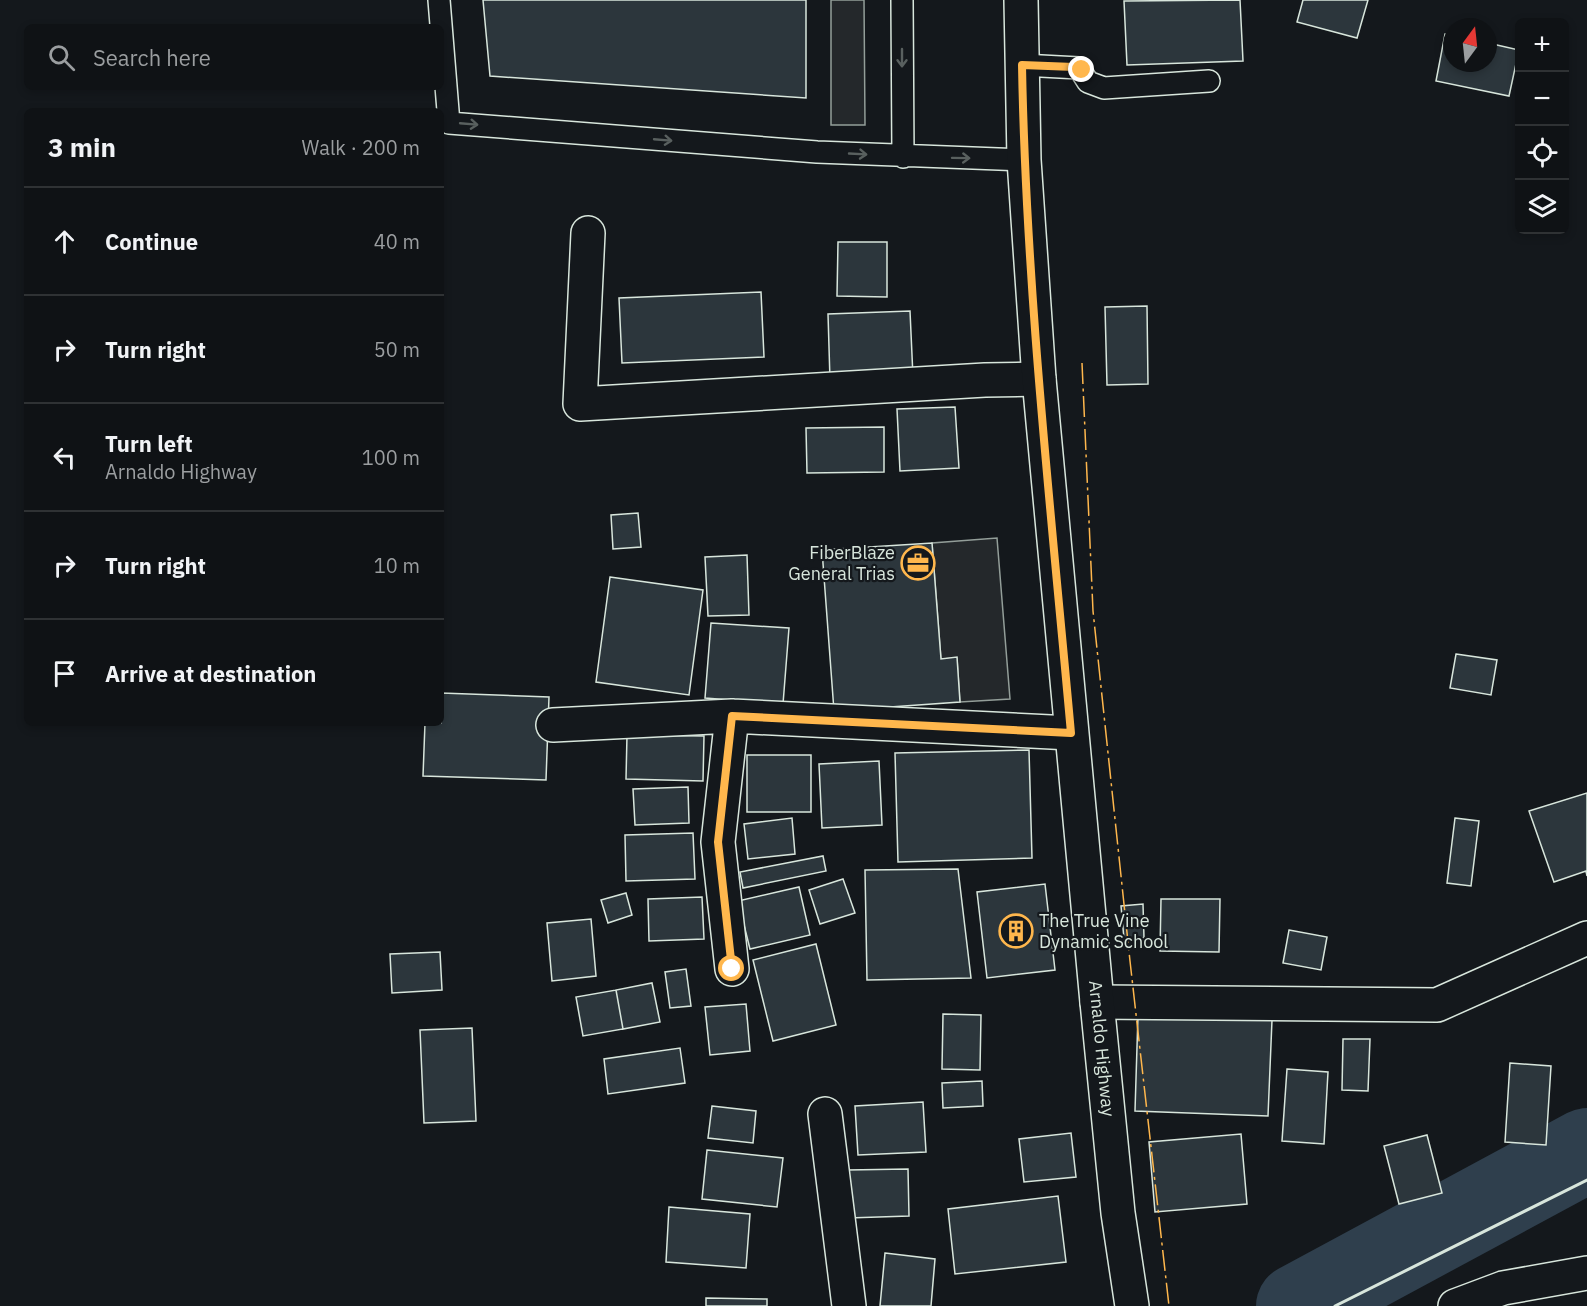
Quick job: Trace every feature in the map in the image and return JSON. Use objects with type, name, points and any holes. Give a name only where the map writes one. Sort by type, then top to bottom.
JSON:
[{"type":"street","name":"Arnaldo Highway","points":[[1021,0],[1024,160],[1039,379],[1118,1213],[1132,1306]]},
{"type":"street","points":[[588,233],[580,404],[985,380],[1039,379]]},
{"type":"street","points":[[732,716],[718,842],[732,969]]},
{"type":"street","points":[[553,724],[732,716],[1071,733]]},
{"type":"street","points":[[1097,1002],[1437,1005],[1587,938]]},
{"type":"street","points":[[825,1114],[849,1306]]},
{"type":"street","points":[[1455,1306],[1503,1288],[1587,1273]]},
{"type":"lane","points":[[439,0],[441,24]]},
{"type":"lane","points":[[902,0],[903,157]]},
{"type":"lane","points":[[444,62],[449,123],[817,152],[1024,160]]},
{"type":"lane","points":[[1022,65],[1079,68],[1088,82],[1104,88],[1209,81]]},
{"type":"shaded area","points":[[831,0],[864,0],[865,125],[831,125]]},
{"type":"shaded area","points":[[997,538],[1010,699],[960,702],[957,658],[941,659],[932,543]]},
{"type":"building","points":[[483,0],[806,0],[806,98],[490,76]]},
{"type":"building","points":[[1240,0],[1243,61],[1127,65],[1124,1]]},
{"type":"building","points":[[1303,0],[1368,0],[1357,38],[1297,22]]},
{"type":"building","points":[[1443,44],[1443,72],[1497,72],[1497,45],[1515,49],[1515,68],[1509,96],[1436,81]]},
{"type":"building","points":[[838,242],[887,242],[887,297],[837,296]]},
{"type":"building","points":[[761,292],[764,357],[622,363],[619,298]]},
{"type":"building","points":[[1147,306],[1148,384],[1107,385],[1105,307]]},
{"type":"building","points":[[910,311],[913,377],[830,380],[828,314]]},
{"type":"building","points":[[955,407],[959,468],[900,471],[897,409]]},
{"type":"building","points":[[884,427],[884,472],[807,473],[806,428]]},
{"type":"building","points":[[638,513],[641,547],[613,549],[611,515]]},
{"type":"building","points":[[932,543],[941,659],[957,657],[960,702],[834,711],[822,550]]},
{"type":"building","points":[[747,555],[749,615],[708,616],[705,557]]},
{"type":"building","points":[[610,577],[703,590],[689,695],[596,682]]},
{"type":"building","points":[[711,623],[789,628],[783,704],[705,698]]},
{"type":"building","points":[[1456,654],[1497,660],[1491,695],[1450,688]]},
{"type":"building","points":[[444,693],[549,697],[546,780],[423,776],[425,726],[444,726]]},
{"type":"building","points":[[627,735],[704,736],[703,781],[626,779]]},
{"type":"building","points":[[1029,750],[1032,858],[898,862],[895,753]]},
{"type":"building","points":[[747,755],[811,755],[811,812],[747,812]]},
{"type":"building","points":[[879,761],[882,825],[822,828],[819,764]]},
{"type":"building","points":[[688,787],[689,823],[635,825],[633,789]]},
{"type":"building","points":[[1587,793],[1587,876],[1586,871],[1554,882],[1529,811]]},
{"type":"building","points":[[792,818],[795,854],[748,859],[744,824]]},
{"type":"building","points":[[1455,818],[1479,821],[1471,886],[1447,883]]},
{"type":"building","points":[[693,833],[695,879],[626,881],[625,835]]},
{"type":"building","points":[[823,856],[826,871],[743,888],[740,872]]},
{"type":"building","points":[[958,869],[971,978],[867,980],[865,870]]},
{"type":"building","points":[[843,879],[855,913],[820,924],[809,890]]},
{"type":"building","name":"The True Vine Dynamic School","points":[[1045,884],[1055,970],[987,978],[977,892]]},
{"type":"building","points":[[799,887],[810,935],[750,949],[738,901]]},
{"type":"building","points":[[626,893],[632,915],[608,923],[601,900]]},
{"type":"building","points":[[702,897],[704,939],[649,941],[648,899]]},
{"type":"building","points":[[1161,899],[1220,899],[1219,952],[1160,951]]},
{"type":"building","points":[[1143,904],[1144,938],[1124,939],[1121,906]]},
{"type":"building","points":[[591,919],[596,976],[552,981],[547,923]]},
{"type":"building","points":[[1289,930],[1327,937],[1321,970],[1283,963]]},
{"type":"building","points":[[816,944],[836,1025],[773,1041],[753,960]]},
{"type":"building","points":[[440,952],[442,990],[392,993],[390,954]]},
{"type":"building","points":[[686,969],[691,1006],[670,1008],[665,972]]},
{"type":"building","points":[[652,983],[660,1022],[623,1029],[616,990]]},
{"type":"building","points":[[616,990],[623,1029],[583,1036],[576,997]]},
{"type":"building","points":[[746,1004],[750,1051],[710,1055],[705,1007]]},
{"type":"building","points":[[943,1014],[981,1015],[980,1070],[942,1069]]},
{"type":"building","points":[[1138,1015],[1272,1020],[1268,1116],[1135,1111]]},
{"type":"building","points":[[472,1028],[476,1121],[424,1123],[420,1030]]},
{"type":"building","points":[[1343,1039],[1370,1039],[1368,1091],[1342,1090]]},
{"type":"building","points":[[680,1048],[685,1083],[608,1094],[604,1059]]},
{"type":"building","points":[[1510,1063],[1551,1066],[1546,1145],[1505,1142]]},
{"type":"building","points":[[1287,1069],[1328,1072],[1324,1144],[1282,1141]]},
{"type":"building","points":[[982,1081],[983,1106],[943,1108],[942,1083]]},
{"type":"building","points":[[923,1102],[926,1152],[858,1155],[855,1106]]},
{"type":"building","points":[[712,1106],[756,1111],[753,1143],[708,1138]]},
{"type":"building","points":[[1071,1133],[1076,1177],[1024,1182],[1019,1139]]},
{"type":"building","points":[[1241,1134],[1247,1204],[1155,1212],[1149,1142]]},
{"type":"building","points":[[1427,1135],[1442,1193],[1399,1204],[1384,1146]]},
{"type":"building","points":[[707,1150],[783,1158],[777,1207],[702,1199]]},
{"type":"building","points":[[908,1169],[909,1216],[848,1218],[847,1170]]},
{"type":"building","points":[[1058,1196],[1066,1262],[955,1274],[948,1209]]},
{"type":"building","points":[[669,1207],[750,1214],[746,1268],[666,1262]]},
{"type":"building","points":[[885,1253],[935,1259],[931,1306],[880,1306]]},
{"type":"building","points":[[706,1298],[767,1299],[767,1306],[706,1306]]},
{"type":"waterway","points":[[1298,1306],[1587,1150]]},
{"type":"wall","points":[[1335,1306],[1587,1180]]},
{"type":"power","points":[[1082,363],[1093,611],[1169,1306]]},
{"type":"place","name":"FiberBlaze General Trias","points":[[918,563]]},
{"type":"place","name":"The True Vine Dynamic School","points":[[1016,931]]},
{"type":"route","points":[[732,969],[718,842],[732,716],[1071,733],[1039,379],[1024,160],[1022,65],[1074,67],[1082,70]]}]
